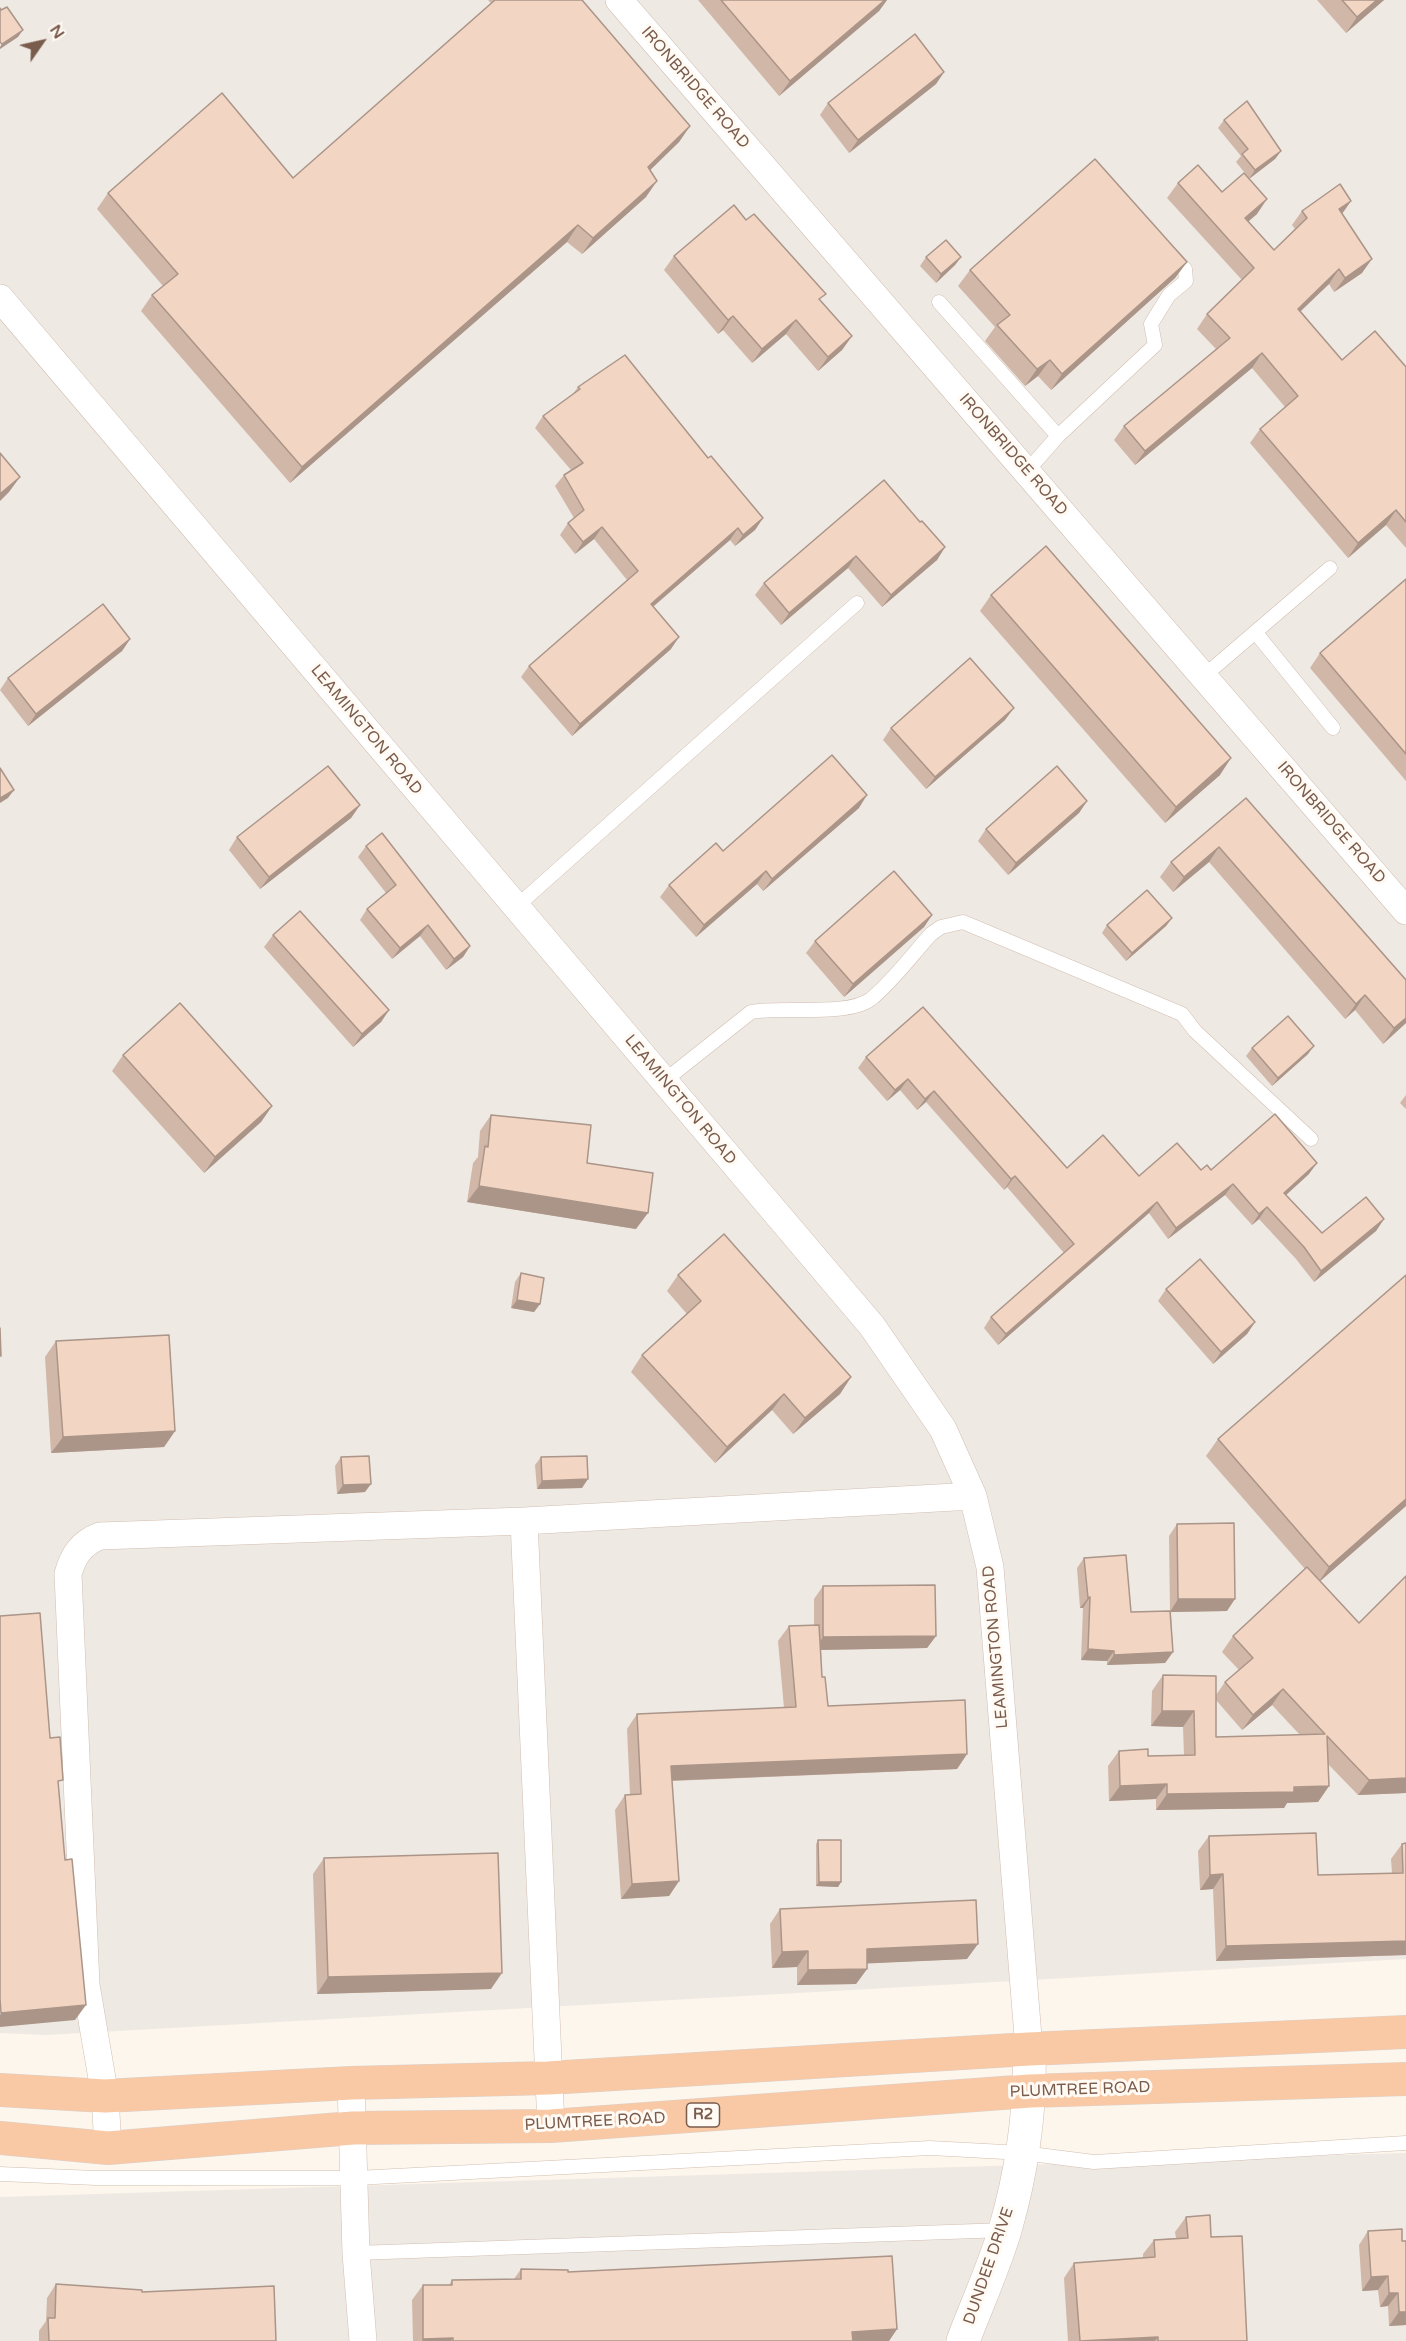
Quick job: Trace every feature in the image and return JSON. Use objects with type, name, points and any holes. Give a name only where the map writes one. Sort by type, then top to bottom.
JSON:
[{"type":"highway","points":[[0,2091],[105,2096],[351,2083],[548,2078],[1029,2049],[1406,2032]]},
{"type":"highway","name":"PLUMTREE ROAD","points":[[0,2138],[108,2148],[353,2128],[551,2126],[1030,2091],[1406,2079]]},
{"type":"street","name":"IRONBRIDGE ROAD","points":[[619,0],[1406,911]]},
{"type":"street","name":"LEAMINGTON ROAD","points":[[0,298],[872,1326],[943,1429],[973,1496],[990,1567],[1029,2049]]},
{"type":"street","points":[[108,2148],[105,2096],[86,1985],[68,1574],[72,1561],[88,1540],[99,1536],[525,1521],[973,1496]]},
{"type":"street","points":[[525,1521],[551,2126]]},
{"type":"street","name":"DUNDEE DRIVE","points":[[963,2341],[1005,2230],[1023,2153],[1030,2091],[1029,2049]]},
{"type":"street","points":[[351,2083],[356,2178],[356,2253],[363,2341]]},
{"type":"lane","points":[[1026,471],[1058,436],[1155,345],[1150,324],[1169,295],[1186,281],[1185,269],[1161,242]]},
{"type":"lane","points":[[939,302],[1058,436]]},
{"type":"lane","points":[[1204,676],[1330,568]]},
{"type":"lane","points":[[516,907],[857,603]]},
{"type":"lane","points":[[1256,633],[1333,728]]},
{"type":"lane","points":[[664,1081],[751,1012],[768,1009],[852,1007],[870,1000],[931,934],[941,927],[963,922],[1182,1014],[1195,1031],[1311,1139]]},
{"type":"lane","points":[[0,2174],[96,2178],[356,2178],[930,2148],[1023,2153],[1094,2162],[1406,2143]]},
{"type":"lane","points":[[356,2253],[1005,2230]]},
{"type":"shaded area","points":[[0,0],[1406,0],[1406,1959],[46,2035],[0,2033]]},
{"type":"shaded area","points":[[1406,2153],[1406,2341],[0,2341],[0,2197]]},
{"type":"building","points":[[495,0],[582,0],[690,126],[648,167],[657,181],[593,238],[578,225],[302,467],[152,295],[178,274],[108,193],[222,93],[293,178]]},
{"type":"building","points":[[721,0],[885,0],[790,81]]},
{"type":"building","points":[[1342,0],[1377,0],[1357,17]]},
{"type":"building","points":[[7,7],[23,30],[2,44],[0,42],[0,8],[1,10]]},
{"type":"building","points":[[915,34],[944,72],[858,140],[828,103]]},
{"type":"building","points":[[1247,101],[1281,151],[1255,170],[1242,154],[1248,149],[1224,120]]},
{"type":"building","points":[[1095,159],[1187,262],[1062,374],[1050,360],[1037,369],[997,325],[1010,315],[970,270]]},
{"type":"building","points":[[1198,165],[1222,192],[1244,173],[1267,199],[1245,218],[1274,250],[1307,218],[1302,211],[1340,184],[1351,201],[1339,209],[1372,259],[1345,278],[1339,269],[1298,309],[1342,360],[1375,331],[1406,367],[1406,522],[1396,510],[1358,543],[1260,429],[1298,396],[1262,353],[1145,451],[1124,426],[1230,338],[1207,314],[1254,268],[1178,183]]},
{"type":"building","points":[[734,205],[746,220],[754,214],[826,294],[819,299],[852,336],[828,357],[796,320],[762,349],[733,316],[728,320],[674,256]]},
{"type":"building","points":[[946,240],[961,257],[941,274],[926,257]]},
{"type":"building","points":[[625,355],[708,458],[711,456],[763,518],[743,535],[738,528],[651,604],[679,637],[580,724],[529,666],[638,571],[602,527],[583,542],[568,523],[584,510],[564,475],[583,463],[543,416],[580,389],[578,387]]},
{"type":"building","points":[[0,453],[20,477],[0,494]]},
{"type":"building","points":[[884,480],[945,547],[891,595],[856,556],[789,613],[764,583]]},
{"type":"building","points":[[1046,546],[1231,758],[1176,807],[991,595]]},
{"type":"building","points":[[1406,579],[1406,754],[1320,653]]},
{"type":"building","points":[[103,604],[130,639],[36,714],[8,678]]},
{"type":"building","points":[[970,658],[1014,708],[935,777],[891,728]]},
{"type":"building","points":[[832,755],[867,795],[772,879],[766,871],[704,925],[669,885],[716,843],[723,851]]},
{"type":"building","points":[[328,766],[360,805],[269,877],[237,837]]},
{"type":"building","points":[[1057,766],[1087,801],[1016,863],[986,829]]},
{"type":"building","points":[[0,768],[14,790],[0,798]]},
{"type":"building","points":[[1246,798],[1406,980],[1406,1018],[1394,1028],[1365,995],[1356,1004],[1219,847],[1184,877],[1171,862]]},
{"type":"building","points":[[382,833],[470,946],[454,959],[428,925],[400,948],[367,909],[396,885],[366,846]]},
{"type":"building","points":[[894,871],[932,915],[853,984],[815,941]]},
{"type":"building","points":[[1147,890],[1172,918],[1132,953],[1107,925]]},
{"type":"building","points":[[300,911],[389,1010],[362,1034],[273,935]]},
{"type":"building","points":[[180,1003],[272,1106],[215,1157],[123,1055]]},
{"type":"building","points":[[923,1007],[1067,1168],[1103,1135],[1139,1176],[1177,1143],[1201,1170],[1207,1165],[1211,1170],[1275,1114],[1317,1163],[1284,1193],[1322,1233],[1366,1197],[1384,1219],[1321,1271],[1304,1247],[1267,1207],[1259,1214],[1233,1184],[1176,1228],[1157,1202],[1006,1334],[991,1317],[1074,1244],[1015,1176],[1011,1179],[934,1091],[925,1099],[908,1079],[895,1090],[866,1057]]},
{"type":"building","points":[[1288,1016],[1314,1046],[1278,1078],[1252,1048]]},
{"type":"building","points":[[491,1115],[591,1125],[587,1163],[653,1173],[648,1213],[479,1186],[485,1146],[488,1147]]},
{"type":"building","points":[[724,1234],[851,1377],[805,1418],[784,1394],[727,1447],[642,1355],[701,1301],[678,1275]]},
{"type":"building","points":[[1200,1259],[1255,1322],[1221,1352],[1166,1289]]},
{"type":"building","points":[[521,1273],[544,1278],[540,1304],[517,1300]]},
{"type":"building","points":[[1406,1275],[1406,1499],[1329,1567],[1218,1439]]},
{"type":"building","points":[[169,1335],[175,1431],[63,1437],[56,1341]]},
{"type":"building","points":[[369,1456],[371,1484],[343,1485],[341,1457]]},
{"type":"building","points":[[587,1456],[588,1479],[542,1481],[541,1457]]},
{"type":"building","points":[[1234,1523],[1235,1599],[1178,1599],[1177,1524]]},
{"type":"building","points":[[1126,1555],[1131,1612],[1170,1611],[1173,1652],[1114,1655],[1114,1651],[1088,1649],[1090,1597],[1088,1598],[1084,1558]]},
{"type":"building","points":[[1307,1567],[1359,1623],[1406,1576],[1406,1778],[1369,1780],[1327,1736],[1329,1786],[1294,1787],[1294,1792],[1167,1794],[1167,1784],[1120,1786],[1119,1751],[1148,1749],[1148,1756],[1195,1755],[1194,1711],[1162,1711],[1163,1675],[1216,1676],[1216,1737],[1325,1734],[1283,1689],[1253,1715],[1225,1682],[1253,1658],[1233,1636]]},
{"type":"building","points":[[935,1585],[936,1636],[823,1637],[823,1586]]},
{"type":"building","points":[[40,1613],[50,1738],[60,1737],[63,1780],[58,1781],[65,1860],[72,1859],[86,2005],[1,2013],[0,1616]]},
{"type":"building","points":[[819,1625],[822,1677],[825,1677],[828,1706],[965,1700],[967,1754],[671,1766],[679,1881],[632,1884],[625,1795],[641,1794],[637,1714],[796,1707],[789,1626]]},
{"type":"building","points":[[1316,1833],[1318,1875],[1403,1873],[1402,1844],[1406,1843],[1406,1941],[1226,1946],[1223,1874],[1210,1875],[1209,1836]]},
{"type":"building","points":[[818,1840],[841,1840],[841,1882],[819,1882]]},
{"type":"building","points":[[498,1853],[502,1973],[328,1977],[324,1858]]},
{"type":"building","points":[[976,1900],[978,1944],[867,1949],[867,1969],[808,1970],[808,1951],[782,1952],[780,1909]]},
{"type":"building","points":[[1210,2215],[1211,2237],[1242,2236],[1247,2341],[1158,2341],[1158,2337],[1080,2341],[1074,2263],[1155,2257],[1154,2240],[1188,2238],[1186,2217]]},
{"type":"building","points":[[1402,2229],[1402,2241],[1406,2241],[1406,2312],[1399,2312],[1398,2293],[1389,2293],[1388,2276],[1371,2277],[1368,2231]]},
{"type":"building","points":[[892,2256],[897,2329],[852,2332],[853,2341],[453,2341],[453,2338],[423,2339],[423,2285],[452,2285],[452,2280],[521,2279],[521,2269],[568,2270],[568,2272]]},
{"type":"building","points":[[56,2284],[142,2290],[142,2292],[274,2286],[276,2341],[49,2341],[48,2318],[55,2318]]}]
